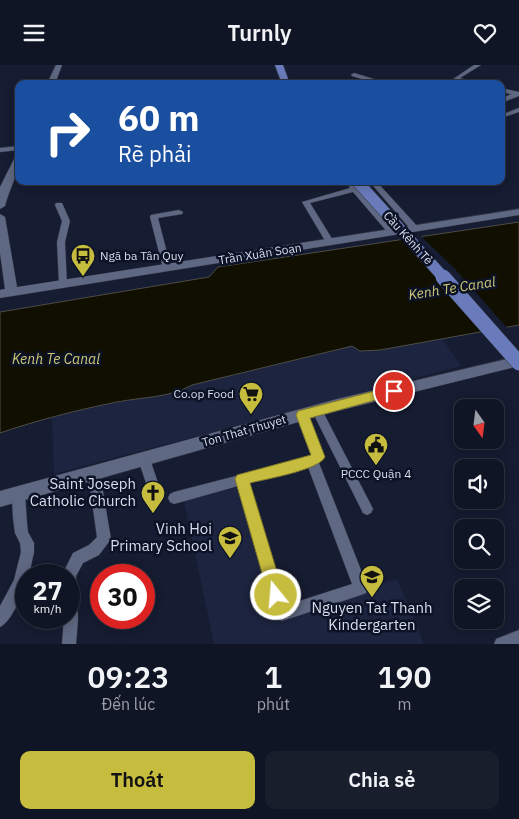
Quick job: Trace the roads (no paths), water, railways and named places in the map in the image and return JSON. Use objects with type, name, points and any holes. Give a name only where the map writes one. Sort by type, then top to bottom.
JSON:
[{"type":"main road","points":[[53,80],[59,65]]},
{"type":"main road","points":[[274,65],[280,80]]},
{"type":"main road","points":[[279,65],[285,80]]},
{"type":"main road","points":[[0,206],[5,187],[15,166]]},
{"type":"main road","name":"Cầu Kênh Tẻ","points":[[360,185],[519,349]]},
{"type":"main road","name":"Cầu Kênh Tẻ","points":[[360,185],[517,364]]},
{"type":"main road","name":"Trần Xuân Soạn","points":[[6,293],[519,212]]},
{"type":"main road","points":[[0,217],[6,293]]},
{"type":"main road","name":"Ton That Thuyet","points":[[0,499],[310,413],[517,364]]},
{"type":"street","points":[[458,80],[457,78],[478,65]]},
{"type":"street","points":[[354,75],[378,80]]},
{"type":"street","points":[[505,91],[518,94]]},
{"type":"street","points":[[505,99],[518,94]]},
{"type":"street","points":[[505,115],[519,110]]},
{"type":"street","points":[[0,150],[15,149]]},
{"type":"street","points":[[330,242],[306,202],[356,185]]},
{"type":"street","points":[[360,185],[392,232]]},
{"type":"street","points":[[376,185],[415,229]]},
{"type":"street","points":[[58,205],[66,221],[61,241],[64,285]]},
{"type":"street","points":[[167,268],[154,217],[179,211]]},
{"type":"street","points":[[174,498],[312,461],[318,457],[310,413]]},
{"type":"street","points":[[310,413],[367,509]]},
{"type":"street","points":[[144,459],[157,498]]},
{"type":"street","points":[[242,479],[282,614],[361,589],[312,461]]},
{"type":"street","points":[[69,644],[71,620],[69,575],[78,558],[94,550],[104,539],[94,474]]},
{"type":"street","points":[[0,620],[15,596],[27,556],[27,541],[23,535],[18,514],[18,494]]},
{"type":"street","points":[[501,644],[519,637]]},
{"type":"water","name":"Kenh Te Canal","points":[[519,222],[519,325],[380,350],[360,351],[352,346],[192,385],[165,395],[117,402],[72,412],[0,433],[0,312],[209,277],[218,267]]},
{"type":"place","name":"Ngã ba Tân Quy","points":[[83,277]]},
{"type":"place","name":"Co.op Food","points":[[251,415]]},
{"type":"place","name":"PCCC Quận 4","points":[[376,466]]},
{"type":"place","name":"Saint Joseph Catholic Church","points":[[153,514]]},
{"type":"place","name":"Vinh Hoi Primary School","points":[[230,559]]},
{"type":"place","name":"Nguyen Tat Thanh Kindergarten","points":[[372,598]]}]
